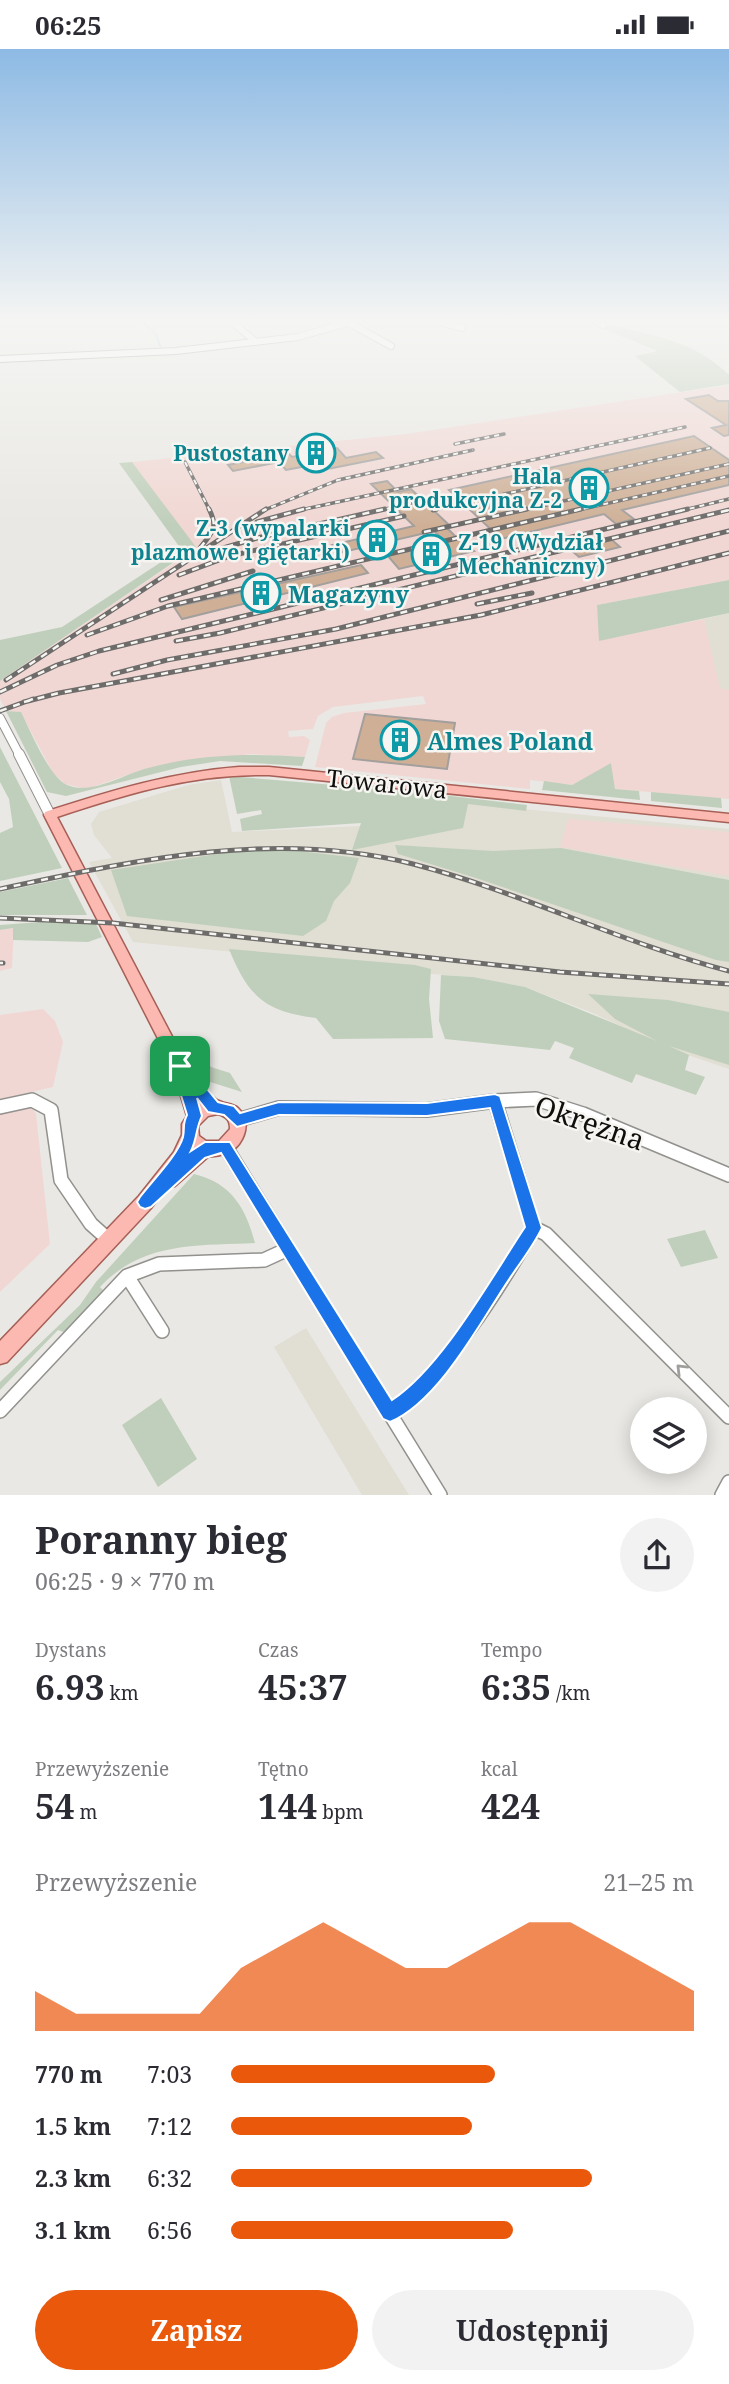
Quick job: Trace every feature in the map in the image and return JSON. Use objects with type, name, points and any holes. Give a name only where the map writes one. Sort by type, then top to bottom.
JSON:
[{"type":"main road","name":"Towarowa","points":[[50,815],[164,780],[227,770],[308,775],[729,818]]},
{"type":"main road","points":[[50,815],[180,1066],[195,1116]]},
{"type":"main road","points":[[180,1066],[213,1107]]},
{"type":"main road","points":[[0,1355],[145,1202],[180,1157],[190,1137],[190,1124],[195,1116],[213,1107],[228,1110],[237,1120],[237,1135],[225,1146],[205,1149],[145,1202]]},
{"type":"main road","points":[[190,1137],[195,1144],[205,1149]]},
{"type":"street","points":[[0,718],[50,815]]},
{"type":"street","name":"Okrężna","points":[[237,1120],[279,1108],[427,1109],[536,1099],[557,1105],[729,1175]]},
{"type":"street","points":[[0,1107],[32,1100],[51,1109],[61,1180],[91,1224],[110,1241]]},
{"type":"street","points":[[495,1101],[534,1228],[546,1234],[729,1417]]},
{"type":"street","points":[[225,1146],[440,1495]]},
{"type":"street","points":[[390,1413],[409,1400],[448,1357],[534,1228]]},
{"type":"street","points":[[0,1411],[127,1276],[159,1264],[264,1260],[288,1249]]},
{"type":"street","points":[[127,1276],[162,1331]]},
{"type":"street","points":[[722,1495],[729,1482]]},
{"type":"shaded area","points":[[699,389],[729,389],[729,580],[597,605],[600,640],[704,619],[720,688],[729,690],[729,799],[615,789],[611,764],[572,785],[530,780],[530,789],[315,767],[326,723],[332,717],[344,713],[426,704],[423,696],[333,707],[318,716],[313,729],[288,731],[289,737],[304,736],[310,740],[305,757],[251,754],[144,769],[87,789],[65,784],[53,773],[21,713],[6,711],[0,699],[0,681],[196,548],[132,462],[406,434]]},
{"type":"shaded area","points":[[729,613],[729,690],[720,689],[704,619]]},
{"type":"shaded area","points":[[221,780],[232,832],[402,824],[410,798],[729,829],[729,1069],[667,1048],[593,1013],[525,987],[473,977],[363,969],[346,963],[133,942],[89,862],[112,858],[94,835],[91,824],[99,812],[188,785]]},
{"type":"shaded area","points":[[568,819],[729,832],[729,876],[560,847]]},
{"type":"shaded area","points":[[14,928],[12,968],[0,971],[0,930]]},
{"type":"shaded area","points":[[43,1009],[55,1021],[63,1042],[53,1087],[0,1099],[0,1015]]},
{"type":"shaded area","points":[[31,1107],[36,1114],[50,1244],[0,1292],[0,1114]]},
{"type":"shaded area","points":[[306,1328],[409,1495],[362,1495],[274,1347]]},
{"type":"green space","points":[[132,462],[196,547],[0,681],[0,640],[62,627],[181,549],[119,463]]},
{"type":"green space","points":[[729,580],[729,613],[599,641],[597,605]]},
{"type":"green space","points":[[6,711],[21,712],[53,773],[67,785],[76,787],[96,786],[144,769],[184,760],[244,755],[305,757],[302,766],[220,761],[181,767],[66,796],[47,792]]},
{"type":"green space","points":[[0,747],[62,868],[0,881],[0,833],[13,827],[9,799],[0,782]]},
{"type":"green space","points":[[611,763],[615,789],[639,791],[640,800],[542,790],[544,781],[572,785]]},
{"type":"green space","points":[[229,776],[417,792],[527,805],[526,811],[468,804],[463,828],[352,850],[361,823],[242,831],[240,819],[262,814],[261,810],[237,814]]},
{"type":"green space","points":[[651,792],[721,798],[722,808],[651,801]]},
{"type":"green space","points":[[395,845],[493,851],[561,848],[729,880],[729,962],[716,960],[398,854]]},
{"type":"green space","points":[[290,850],[359,858],[350,883],[334,901],[326,921],[303,936],[127,916],[111,870],[237,851]]},
{"type":"green space","points":[[68,878],[87,915],[0,915],[0,892]]},
{"type":"green space","points":[[40,922],[96,924],[102,937],[88,942],[13,940],[13,928],[0,930],[0,925]]},
{"type":"green space","points":[[229,949],[415,965],[431,969],[429,999],[433,1038],[333,1039],[316,1018],[284,1011],[260,999],[243,979]]},
{"type":"green space","points":[[441,975],[473,977],[525,987],[657,1041],[615,1019],[588,994],[668,1000],[729,1012],[729,1065],[669,1046],[689,1055],[685,1070],[705,1077],[696,1095],[636,1074],[632,1083],[569,1058],[574,1048],[555,1041],[550,1050],[445,1039],[439,1021]]},
{"type":"green space","points":[[200,1056],[211,1067],[230,1073],[242,1092],[207,1081],[191,1061]]},
{"type":"green space","points":[[194,1174],[207,1178],[228,1191],[242,1209],[255,1243],[192,1246],[172,1249],[134,1261],[100,1287],[105,1292],[66,1333],[58,1330],[0,1390],[0,1382],[80,1305],[96,1282]]},
{"type":"green space","points":[[705,1230],[718,1258],[681,1267],[667,1239]]},
{"type":"green space","points":[[161,1398],[197,1459],[158,1487],[122,1425]]},
{"type":"building","points":[[709,395],[718,401],[729,401],[729,435],[724,436],[712,428],[726,425],[686,399]]},
{"type":"building","name":"Hala produkcyjna Z-2","points":[[694,436],[729,460],[729,485],[622,510],[634,519],[616,524],[604,514],[501,539],[449,490]]},
{"type":"building","points":[[337,448],[346,458],[376,452],[383,458],[313,472],[307,466],[286,470],[279,462],[233,471],[228,465],[288,453],[292,457]]},
{"type":"building","points":[[387,481],[398,492],[411,489],[449,525],[445,526],[454,535],[474,551],[399,569],[388,556],[446,542],[434,531],[339,553],[332,545],[414,526],[371,484]]},
{"type":"building","points":[[612,540],[620,547],[579,557],[571,550]]},
{"type":"building","name":"Magazyny","points":[[361,565],[368,573],[182,619],[174,607]]},
{"type":"building","name":"Almes Poland","points":[[365,714],[455,723],[447,769],[353,759]]},
{"type":"railway","points":[[300,510],[685,427]]},
{"type":"railway","points":[[455,444],[504,434]]},
{"type":"railway","points":[[437,509],[433,510],[710,448]]},
{"type":"railway","points":[[265,510],[338,480],[473,450]]},
{"type":"railway","points":[[185,462],[209,509]]},
{"type":"railway","points":[[519,511],[729,464]]},
{"type":"railway","points":[[574,511],[729,476]]},
{"type":"railway","points":[[377,511],[429,499]]},
{"type":"railway","points":[[680,511],[729,499]]},
{"type":"railway","points":[[200,548],[214,526],[209,509]]},
{"type":"railway","points":[[300,510],[304,509]]},
{"type":"railway","points":[[213,551],[257,538],[385,509]]},
{"type":"railway","points":[[424,532],[527,509]]},
{"type":"railway","points":[[87,635],[168,606],[581,509]]},
{"type":"railway","points":[[0,692],[57,665],[99,651],[688,509]]},
{"type":"railway","points":[[6,680],[265,510]]},
{"type":"railway","points":[[257,522],[300,510]]},
{"type":"railway","points":[[176,641],[220,633],[729,510],[726,511]]},
{"type":"railway","points":[[179,575],[230,556],[404,516]]},
{"type":"railway","points":[[113,674],[167,660],[336,629],[729,531]]},
{"type":"railway","points":[[27,701],[59,693],[481,615],[729,553]]},
{"type":"railway","points":[[161,600],[253,571]]},
{"type":"railway","points":[[477,604],[532,593]]},
{"type":"railway","points":[[27,701],[33,699]]},
{"type":"railway","points":[[0,711],[27,701]]},
{"type":"railway","points":[[0,889],[102,868],[206,853],[309,849],[361,854],[453,875],[689,960],[729,971]]},
{"type":"railway","points":[[0,918],[113,923],[560,972],[729,984]]},
{"type":"place","name":"Pustostany","points":[[316,453]]},
{"type":"place","name":"Hala produkcyjna Z-2","points":[[589,488]]},
{"type":"place","name":"Z-3 (wypalarki plazmowe i giętarki)","points":[[377,540]]},
{"type":"place","name":"Z-19 (Wydział Mechaniczny)","points":[[431,554]]},
{"type":"place","name":"Magazyny","points":[[261,593]]},
{"type":"place","name":"Almes Poland","points":[[400,740]]},
{"type":"route","points":[[180,1066],[213,1107],[232,1112],[237,1120],[279,1108],[375,1111],[427,1109],[495,1101],[534,1228],[448,1357],[409,1400],[390,1413],[225,1146],[213,1150],[205,1149],[199,1153],[145,1202],[180,1157],[190,1137],[190,1124],[195,1116],[180,1066]]}]
